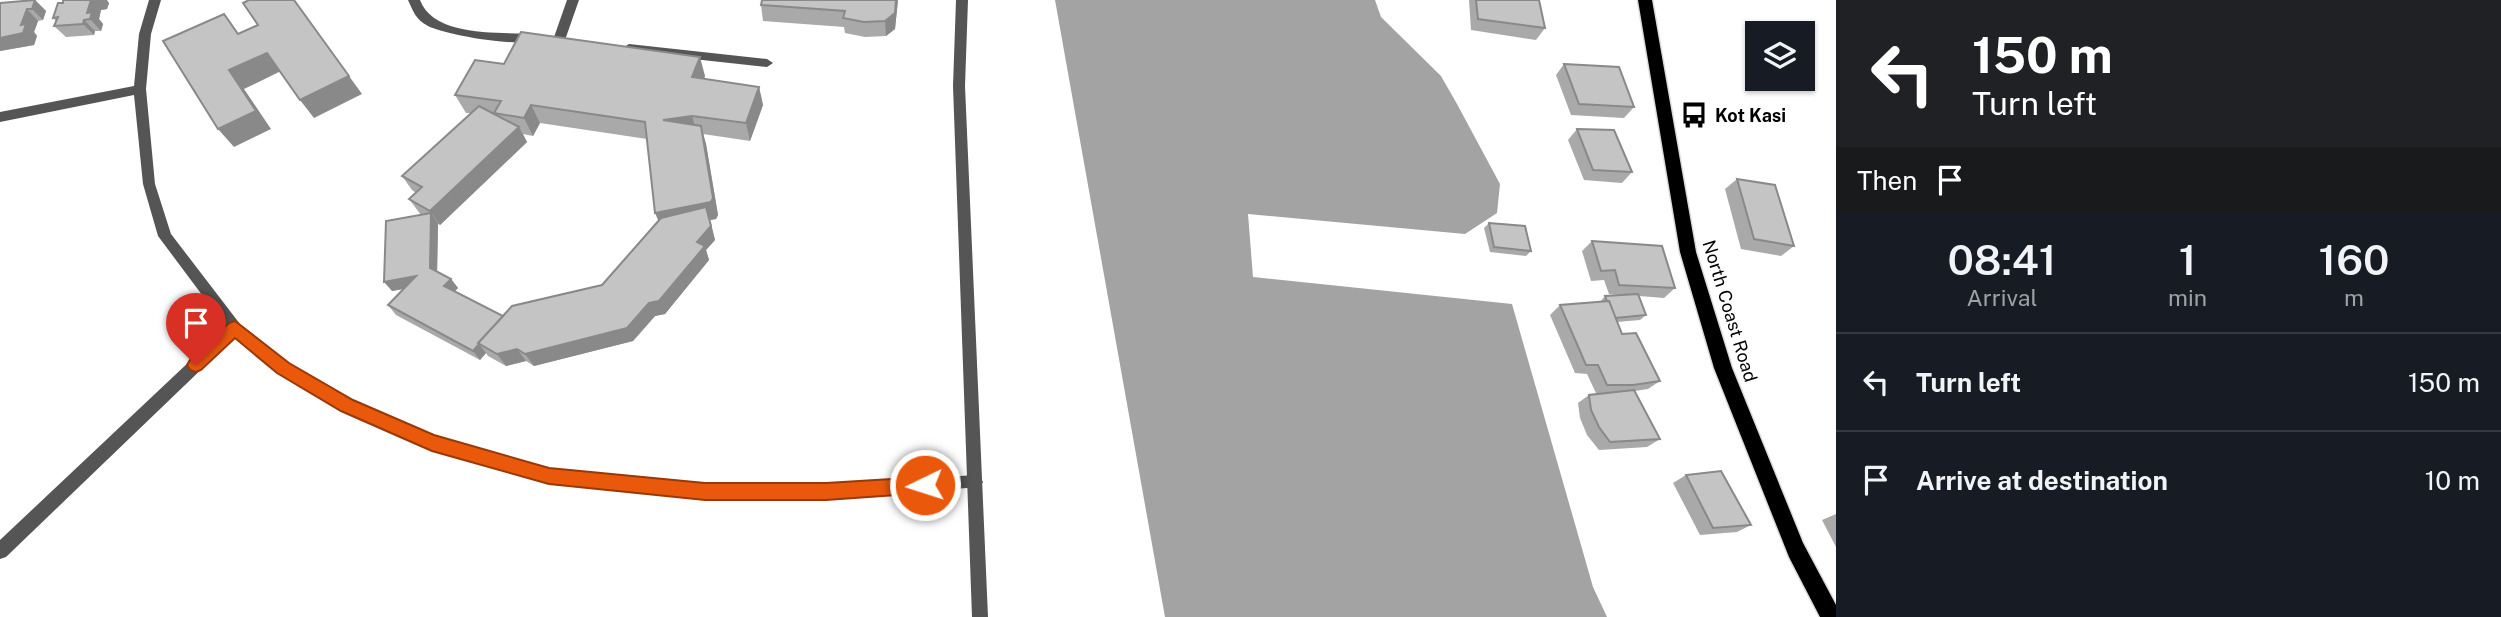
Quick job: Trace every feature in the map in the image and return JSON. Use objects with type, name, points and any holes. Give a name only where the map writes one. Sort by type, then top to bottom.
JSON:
[{"type":"main road","name":"North Coast Road","points":[[1645,0],[1688,252],[1723,368],[1766,478],[1796,550],[1831,617]]},
{"type":"street","points":[[155,0],[145,34],[140,89],[149,184],[165,236],[235,328],[283,368],[347,406],[432,443],[549,476],[705,491],[768,492],[826,492],[975,482]]},
{"type":"street","points":[[414,0],[419,15],[438,28],[573,41]]},
{"type":"street","points":[[559,40],[573,0]]},
{"type":"street","points":[[962,0],[959,86],[980,617]]},
{"type":"street","points":[[614,46],[767,63]]},
{"type":"street","points":[[0,117],[140,89]]},
{"type":"street","points":[[0,551],[235,328]]},
{"type":"shaded area","points":[[1055,0],[1375,0],[1381,17],[1441,76],[1500,184],[1497,213],[1465,234],[1248,214],[1253,277],[1512,304],[1593,587],[1607,617],[1165,617]]},
{"type":"building","points":[[35,0],[32,9],[27,9],[21,25],[26,24],[23,33],[0,38],[0,3]]},
{"type":"building","points":[[63,0],[91,0],[87,13],[92,12],[90,19],[84,20],[83,24],[54,26],[58,17],[53,18],[58,3],[63,3]]},
{"type":"building","points":[[249,0],[294,0],[349,76],[300,100],[267,53],[229,70],[256,111],[218,129],[163,41],[224,14],[238,34],[258,25],[243,3]]},
{"type":"building","points":[[762,0],[896,0],[895,13],[885,21],[864,22],[843,18],[845,11],[761,5]]},
{"type":"building","points":[[1476,0],[1539,0],[1545,28],[1478,19]]},
{"type":"building","points":[[521,32],[700,57],[692,77],[759,87],[746,123],[692,116],[663,120],[701,126],[713,198],[711,202],[655,213],[645,122],[531,105],[524,118],[494,113],[501,101],[455,95],[475,60],[504,64]]},
{"type":"building","points":[[1564,64],[1619,67],[1634,107],[1579,104]]},
{"type":"building","points":[[479,106],[519,127],[430,211],[409,199],[422,187],[402,176]]},
{"type":"building","points":[[1577,129],[1614,130],[1632,172],[1593,170]]},
{"type":"building","points":[[1737,179],[1775,185],[1794,246],[1754,239]]},
{"type":"building","points":[[706,207],[711,226],[697,242],[705,246],[659,301],[649,303],[627,328],[525,354],[517,349],[497,354],[478,343],[512,306],[602,285],[661,218]]},
{"type":"building","points":[[431,213],[430,268],[451,279],[444,286],[503,316],[473,351],[388,305],[416,276],[384,282],[386,221]]},
{"type":"building","points":[[1489,223],[1525,226],[1531,251],[1494,247]]},
{"type":"building","points":[[1592,241],[1662,246],[1675,288],[1619,285],[1615,270],[1601,271]]},
{"type":"building","points":[[1638,294],[1646,315],[1615,318],[1605,296]]},
{"type":"building","points":[[1609,301],[1622,334],[1636,333],[1660,381],[1607,385],[1598,365],[1586,365],[1560,305]]},
{"type":"building","points":[[1634,390],[1660,439],[1610,442],[1591,410],[1589,395]]},
{"type":"building","points":[[1721,471],[1751,525],[1713,528],[1686,475]]},
{"type":"place","name":"Kot Kasi","points":[[1694,115]]},
{"type":"route","points":[[196,365],[235,328],[283,368],[347,406],[432,443],[549,476],[705,491],[826,492],[925,485]]}]
